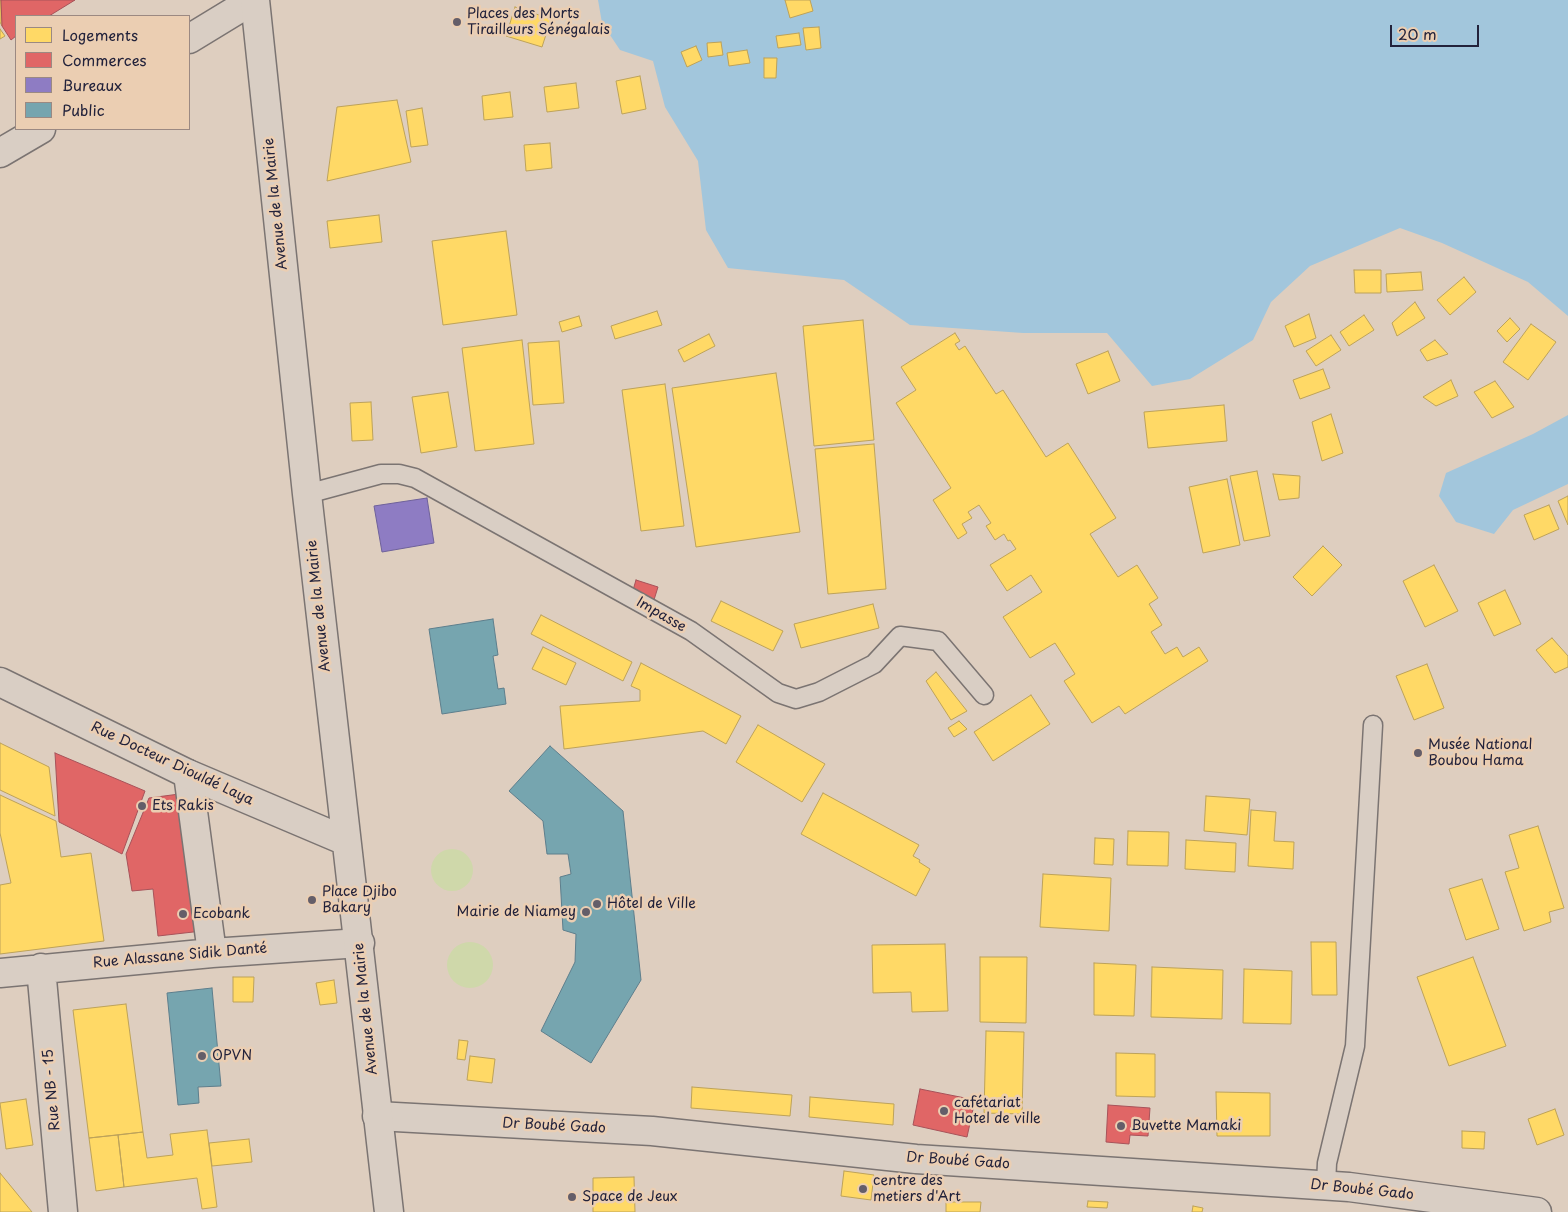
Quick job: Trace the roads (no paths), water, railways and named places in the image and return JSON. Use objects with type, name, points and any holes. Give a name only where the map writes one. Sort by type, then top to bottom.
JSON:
[{"type":"street","points":[[190,38],[254,0]]},
{"type":"street","name":"Avenue de la Mairie","points":[[254,0],[307,494],[346,841],[360,942],[377,1116],[390,1212]]},
{"type":"street","name":"Rue Docteur Diouldé Laya","points":[[0,682],[188,774],[346,841]]},
{"type":"street","points":[[188,774],[212,953]]},
{"type":"street","name":"Rue Alassane Sidik Danté","points":[[0,973],[212,953],[360,942]]},
{"type":"street","name":"Rue NB - 15","points":[[41,968],[63,1212]]},
{"type":"street","name":"Dr Boubé Gado","points":[[377,1116],[652,1131],[916,1159],[1326,1185],[1537,1212]]},
{"type":"lane","name":"Impasse","points":[[307,494],[380,474],[399,474],[415,478],[691,631],[778,693],[796,699],[819,692],[874,664],[900,636],[938,641],[984,695]]},
{"type":"lane","points":[[1326,1185],[1327,1163],[1355,1046],[1373,725]]},
{"type":"water","points":[[598,0],[1568,0],[1568,316],[1528,282],[1442,243],[1400,228],[1310,266],[1271,302],[1253,340],[1190,379],[1152,386],[1107,333],[1023,333],[910,325],[844,280],[728,268],[706,230],[698,161],[665,107],[653,61],[620,50],[602,23]]},
{"type":"water","points":[[1568,415],[1568,484],[1513,510],[1494,534],[1456,522],[1439,496],[1446,473],[1533,434]]},
{"type":"place","name":"Places des Morts Tirailleurs Sénégalais","points":[[457,22]]},
{"type":"place","name":"Musée National Boubou Hama","points":[[1418,753]]},
{"type":"place","name":"Ets Rakis","points":[[142,806]]},
{"type":"place","name":"Place Djibo Bakary","points":[[312,900]]},
{"type":"place","name":"Hôtel de Ville","points":[[597,904]]},
{"type":"place","name":"Mairie de Niamey","points":[[586,912]]},
{"type":"place","name":"Ecobank","points":[[183,914]]},
{"type":"place","name":"OPVN","points":[[202,1056]]},
{"type":"place","name":"cafétariat Hotel de ville","points":[[944,1111]]},
{"type":"place","name":"Buvette Mamaki","points":[[1121,1126]]},
{"type":"place","name":"centre des metiers d'Art","points":[[863,1189]]},
{"type":"place","name":"Space de Jeux","points":[[572,1197]]}]
